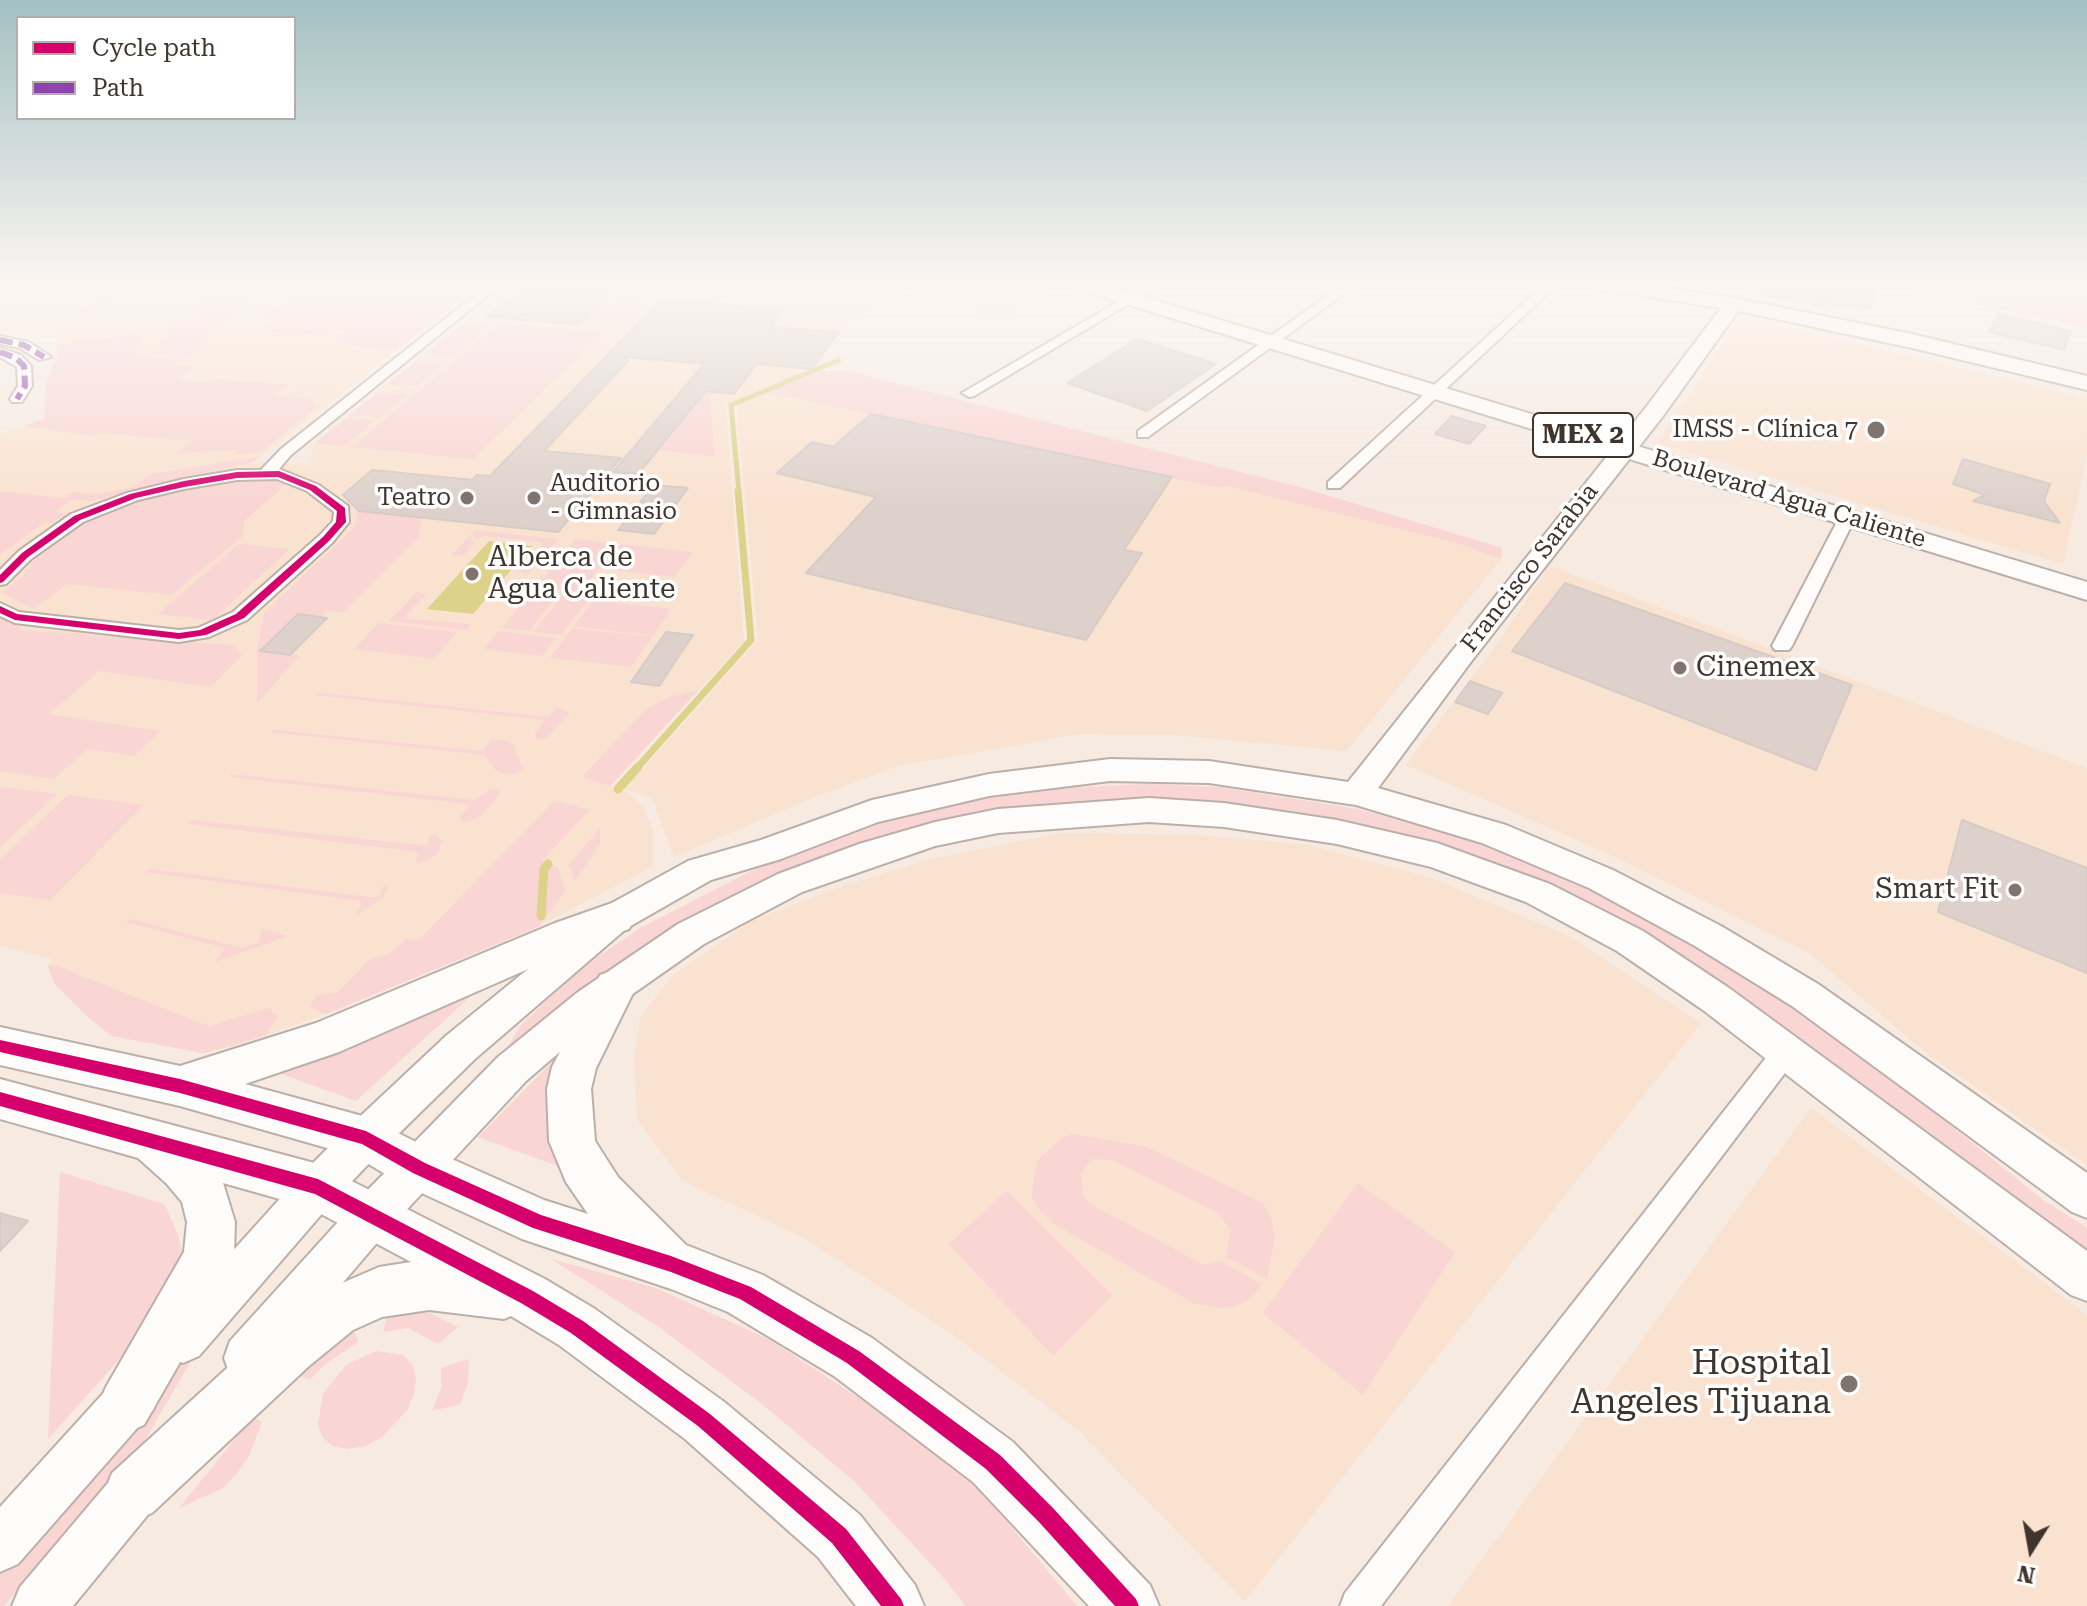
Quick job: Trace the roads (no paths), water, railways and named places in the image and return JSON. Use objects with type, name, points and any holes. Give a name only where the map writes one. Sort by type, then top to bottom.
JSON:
[{"type":"main road","name":"Boulevard Agua Caliente","points":[[1325,358],[2087,591]]},
{"type":"main road","name":"Francisco Sarabia","points":[[1356,794],[1693,358]]},
{"type":"main road","points":[[1983,358],[2087,383]]},
{"type":"main road","points":[[180,1086],[324,1039],[569,934],[615,918],[700,870],[769,850],[836,824],[918,800],[1031,777],[1110,770],[1209,772],[1356,794],[1419,810],[1494,834],[1601,879],[1708,936],[1805,995],[2087,1198]]},
{"type":"main road","points":[[39,1606],[132,1493],[372,1216],[512,1069],[615,987],[691,934],[790,883],[871,853],[935,834],[998,821],[1149,810],[1224,815],[1337,832],[1437,856],[1538,893],[1630,941],[1716,999],[2087,1279]]},
{"type":"main road","points":[[0,1546],[318,1187],[461,1047],[615,918]]},
{"type":"main road","points":[[615,987],[574,1067],[569,1089],[572,1141],[583,1166],[601,1193],[671,1264]]},
{"type":"main road","points":[[0,1046],[180,1086],[366,1138],[419,1168],[539,1222],[671,1264],[745,1293],[853,1357],[993,1462],[1129,1606]]},
{"type":"main road","points":[[0,1099],[318,1187],[527,1297],[577,1327],[704,1420],[839,1536],[894,1606]]},
{"type":"main road","points":[[125,1406],[193,1290],[209,1254],[210,1243],[211,1222],[203,1191],[183,1167],[141,1137]]},
{"type":"main road","points":[[132,1493],[290,1347],[335,1312],[379,1292],[429,1285],[527,1297]]},
{"type":"street","points":[[16,358],[24,366],[25,386],[17,399]]},
{"type":"street","points":[[267,473],[286,452],[403,358]]},
{"type":"street","points":[[969,393],[1029,358]]},
{"type":"street","points":[[1143,434],[1250,358]]},
{"type":"street","points":[[1334,485],[1473,358]]},
{"type":"street","points":[[0,580],[48,536],[104,506],[184,484],[267,473],[292,477],[342,510],[341,522],[240,616],[222,625],[179,636],[15,617],[0,609]]},
{"type":"street","points":[[1782,646],[1848,516]]},
{"type":"street","points":[[1358,1606],[1785,1053]]},
{"type":"waterway","points":[[739,493],[731,405],[839,360]]},
{"type":"waterway","points":[[636,769],[751,640],[738,491]]},
{"type":"waterway","points":[[618,789],[638,767]]},
{"type":"waterway","points":[[541,916],[544,869],[548,864]]},
{"type":"place","name":"IMSS - Clínica 7","points":[[1876,430]]},
{"type":"place","name":"Teatro","points":[[467,498]]},
{"type":"place","name":"Auditorio - Gimnasio","points":[[534,498]]},
{"type":"place","name":"Alberca de Agua Caliente","points":[[472,574]]},
{"type":"place","name":"Cinemex","points":[[1680,668]]},
{"type":"place","name":"Smart Fit","points":[[2015,890]]},
{"type":"place","name":"Hospital Angeles Tijuana","points":[[1849,1384]]}]
